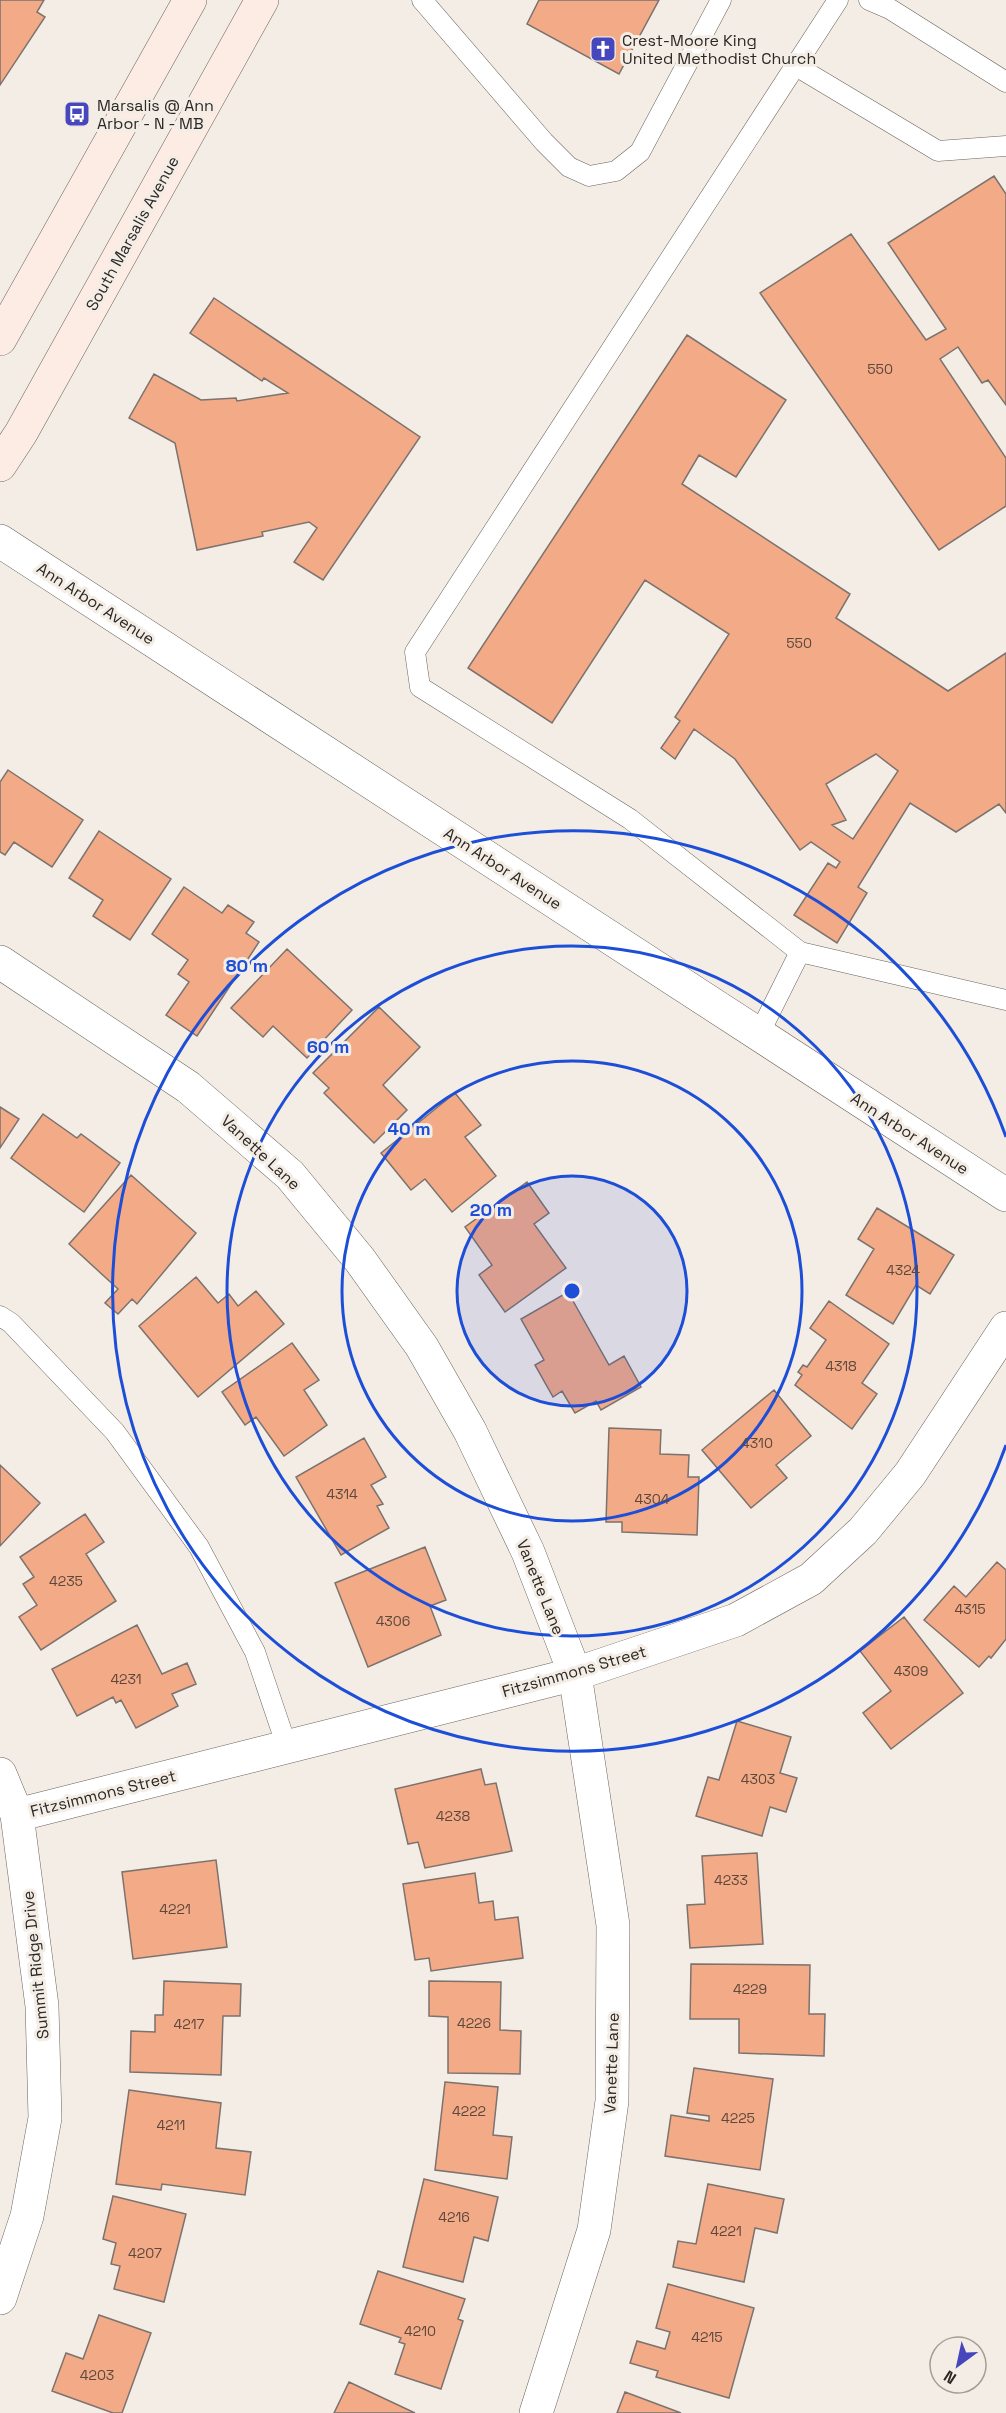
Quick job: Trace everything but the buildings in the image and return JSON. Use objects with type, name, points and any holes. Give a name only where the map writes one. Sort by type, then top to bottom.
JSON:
[{"type":"main road","points":[[0,339],[190,0]]},
{"type":"main road","name":"South Marsalis Avenue","points":[[0,465],[26,423],[262,0]]},
{"type":"street","name":"Ann Arbor Avenue","points":[[0,541],[1006,1195]]},
{"type":"street","name":"Vanette Lane","points":[[0,962],[188,1087],[290,1175],[360,1260],[422,1347],[470,1431],[528,1552],[575,1674],[613,1925],[612,2101],[594,2230],[536,2413]]},
{"type":"street","name":"Fitzsimmons Street","points":[[17,1815],[575,1674],[736,1620],[811,1579],[863,1531],[910,1474],[1006,1328]]},
{"type":"street","name":"Summit Ridge Drive","points":[[0,1774],[17,1815],[42,2006],[45,2118],[27,2216],[0,2298]]},
{"type":"lane","points":[[422,0],[544,142],[569,167],[589,176],[616,171],[640,152],[721,0]]},
{"type":"lane","points":[[838,0],[415,652],[420,687],[630,819],[800,952],[1006,1000]]},
{"type":"lane","points":[[869,0],[890,9],[1006,82]]},
{"type":"lane","points":[[795,66],[938,151],[1006,146]]},
{"type":"lane","points":[[759,1034],[800,952]]},
{"type":"lane","points":[[0,1316],[11,1323],[115,1432],[199,1547],[255,1652],[286,1747]]},
{"type":"place","name":"Crest-Moore King United Methodist Church","points":[[603,49]]},
{"type":"place","name":"Marsalis @ Ann Arbor - N - MB","points":[[77,114]]}]
